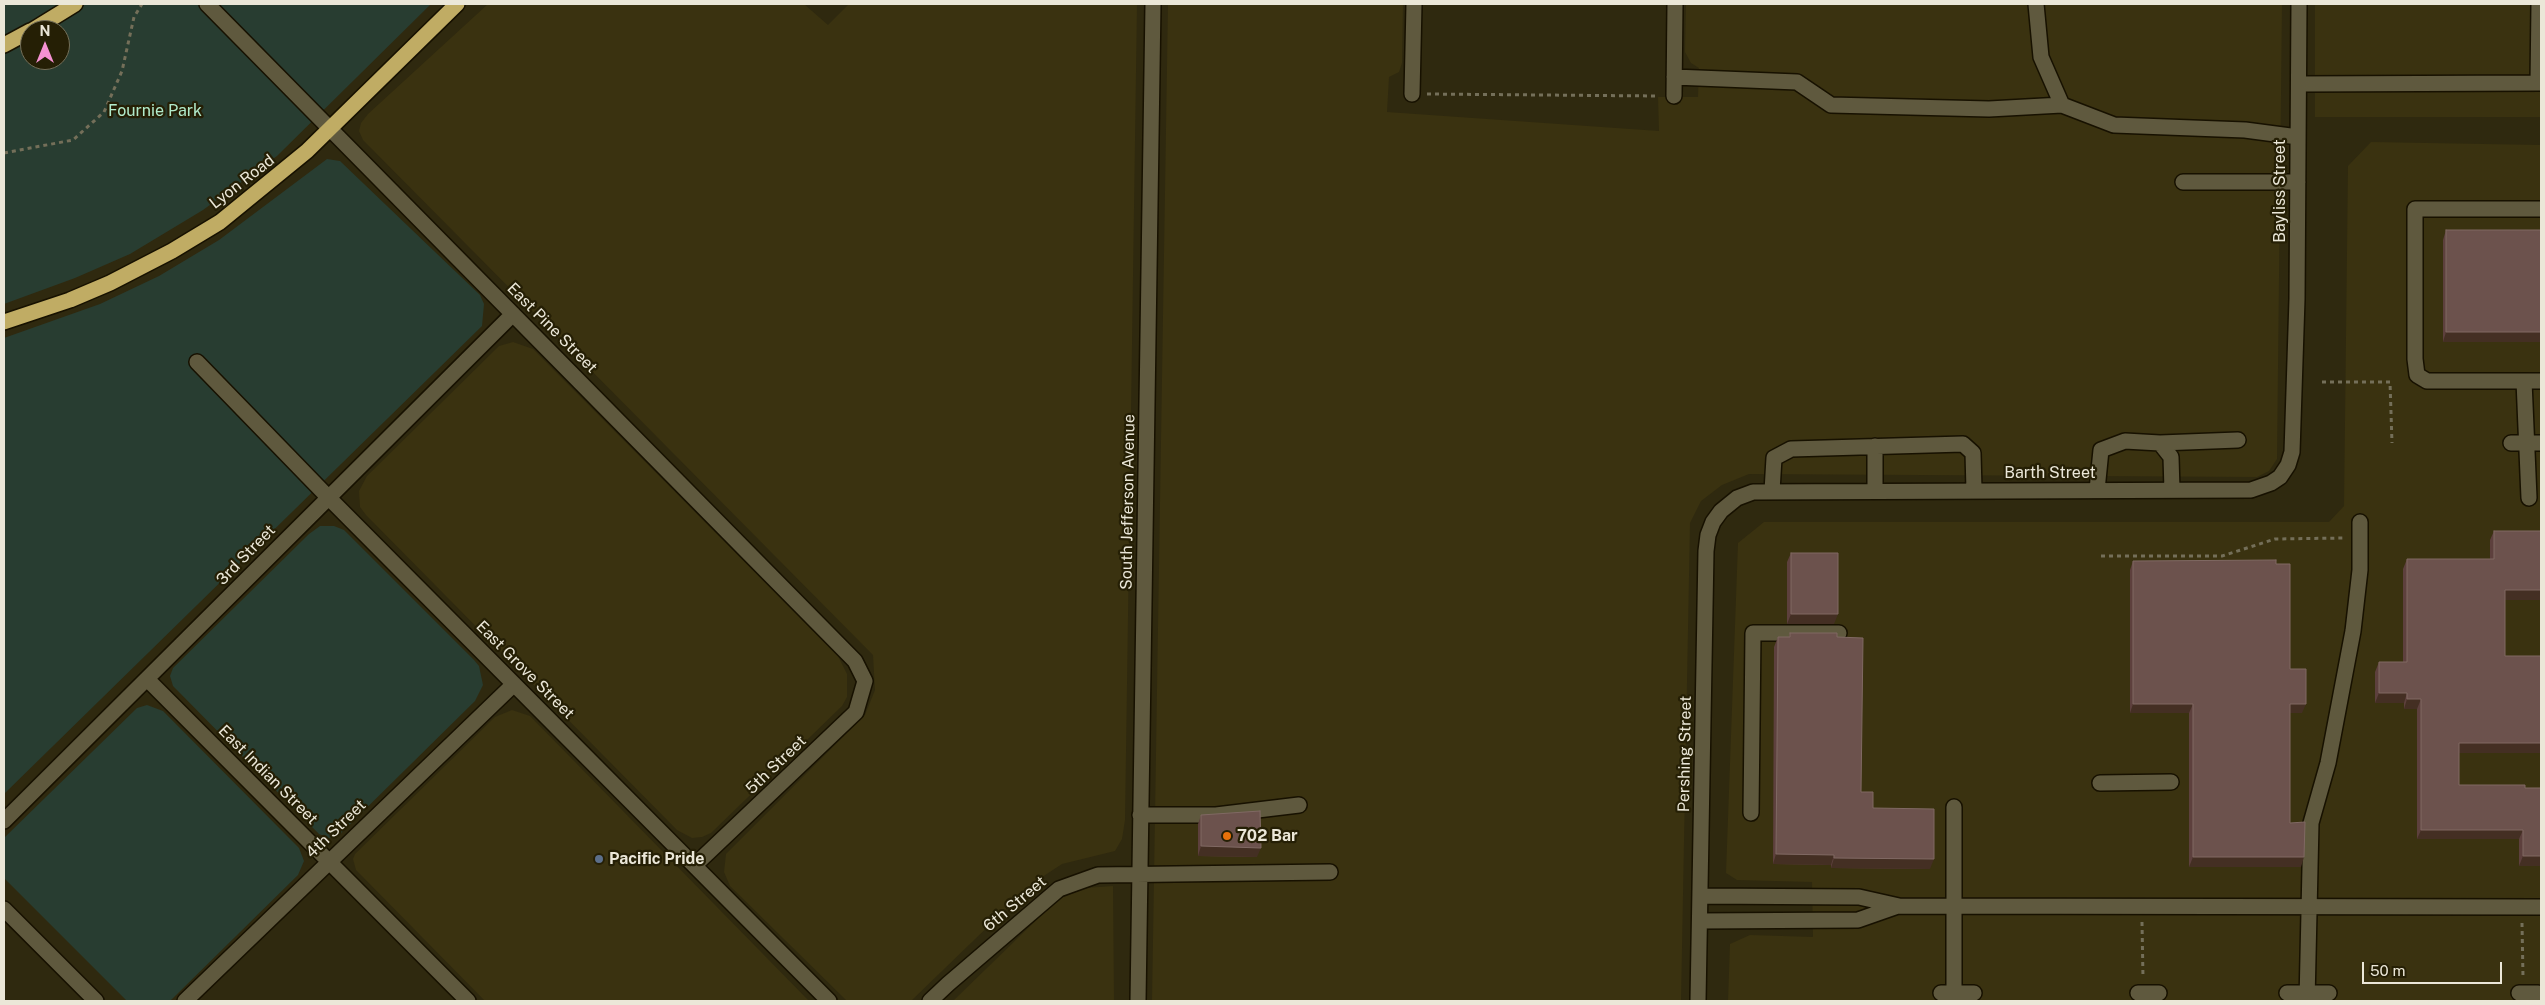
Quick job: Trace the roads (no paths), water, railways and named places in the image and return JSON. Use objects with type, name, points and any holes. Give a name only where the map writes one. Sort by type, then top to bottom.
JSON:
[{"type":"highway","points":[[49,20],[75,4]]},
{"type":"highway","name":"Lyon Road","points":[[4,322],[86,293],[172,251],[220,222],[266,187],[330,129],[457,4]]},
{"type":"highway","points":[[4,45],[20,37]]},
{"type":"street","name":"East Pine Street","points":[[207,4],[855,661],[865,680]]},
{"type":"street","name":"South Jefferson Avenue","points":[[1138,1001],[1153,4]]},
{"type":"street","points":[[1412,94],[1414,4]]},
{"type":"street","points":[[1674,96],[1675,4]]},
{"type":"street","points":[[2036,4],[2041,57],[2062,105]]},
{"type":"street","name":"Bayliss Street","points":[[2295,379],[2300,84],[2299,4]]},
{"type":"street","points":[[2300,84],[2540,83],[2540,4]]},
{"type":"street","points":[[1674,77],[1797,82],[1831,105],[1989,108],[2062,105],[2114,125],[2244,130],[2298,137]]},
{"type":"street","points":[[2183,182],[2298,182]]},
{"type":"street","points":[[2541,209],[2415,209],[2415,360],[2417,375],[2427,381],[2541,381]]},
{"type":"street","name":"3rd Street","points":[[4,821],[148,680],[327,496],[513,314]]},
{"type":"street","name":"East Grove Street","points":[[197,362],[327,496],[829,1001]]},
{"type":"street","name":"Barth Street","points":[[1721,510],[1737,498],[1753,492],[1772,491],[2251,490],[2271,483],[2280,477],[2288,465],[2292,452],[2295,379]]},
{"type":"street","points":[[2524,381],[2530,498]]},
{"type":"street","points":[[2097,490],[2101,450],[2125,441],[2160,443],[2238,440]]},
{"type":"street","points":[[2160,443],[2171,457],[2172,490]]},
{"type":"street","points":[[1772,491],[1774,458],[1791,448],[1964,444],[1973,454],[1974,490]]},
{"type":"street","points":[[1875,446],[1875,491]]},
{"type":"street","name":"Pershing Street","points":[[1698,1001],[1706,551],[1708,535],[1721,510]]},
{"type":"street","points":[[2308,997],[2312,823],[2328,763],[2353,631],[2360,570],[2360,522]]},
{"type":"street","points":[[1751,813],[1753,633],[1839,633]]},
{"type":"street","name":"East Indian Street","points":[[148,680],[468,1001]]},
{"type":"street","name":"5th Street","points":[[695,865],[856,712],[865,680]]},
{"type":"street","name":"4th Street","points":[[185,1001],[329,860],[514,684]]},
{"type":"street","points":[[2100,783],[2171,782]]},
{"type":"street","points":[[1140,815],[1216,815],[1298,805]]},
{"type":"street","points":[[1954,807],[1955,906],[1950,996],[1974,993]]},
{"type":"street","name":"6th Street","points":[[930,1001],[1059,889],[1098,875],[1237,875],[1330,872]]},
{"type":"street","points":[[1700,896],[1859,897],[1898,906],[2541,907]]},
{"type":"street","points":[[1700,921],[1858,920],[1898,906]]},
{"type":"street","points":[[4,909],[96,1001]]},
{"type":"street","points":[[2521,986],[2538,993]]},
{"type":"street","points":[[2140,987],[2159,993]]},
{"type":"street","points":[[2287,993],[2308,997],[2329,993]]},
{"type":"place","name":"702 Bar","points":[[1227,836]]},
{"type":"place","name":"Pacific Pride","points":[[599,859]]},
{"type":"park label","name":"Fournie Park","points":[[155,111]]}]
